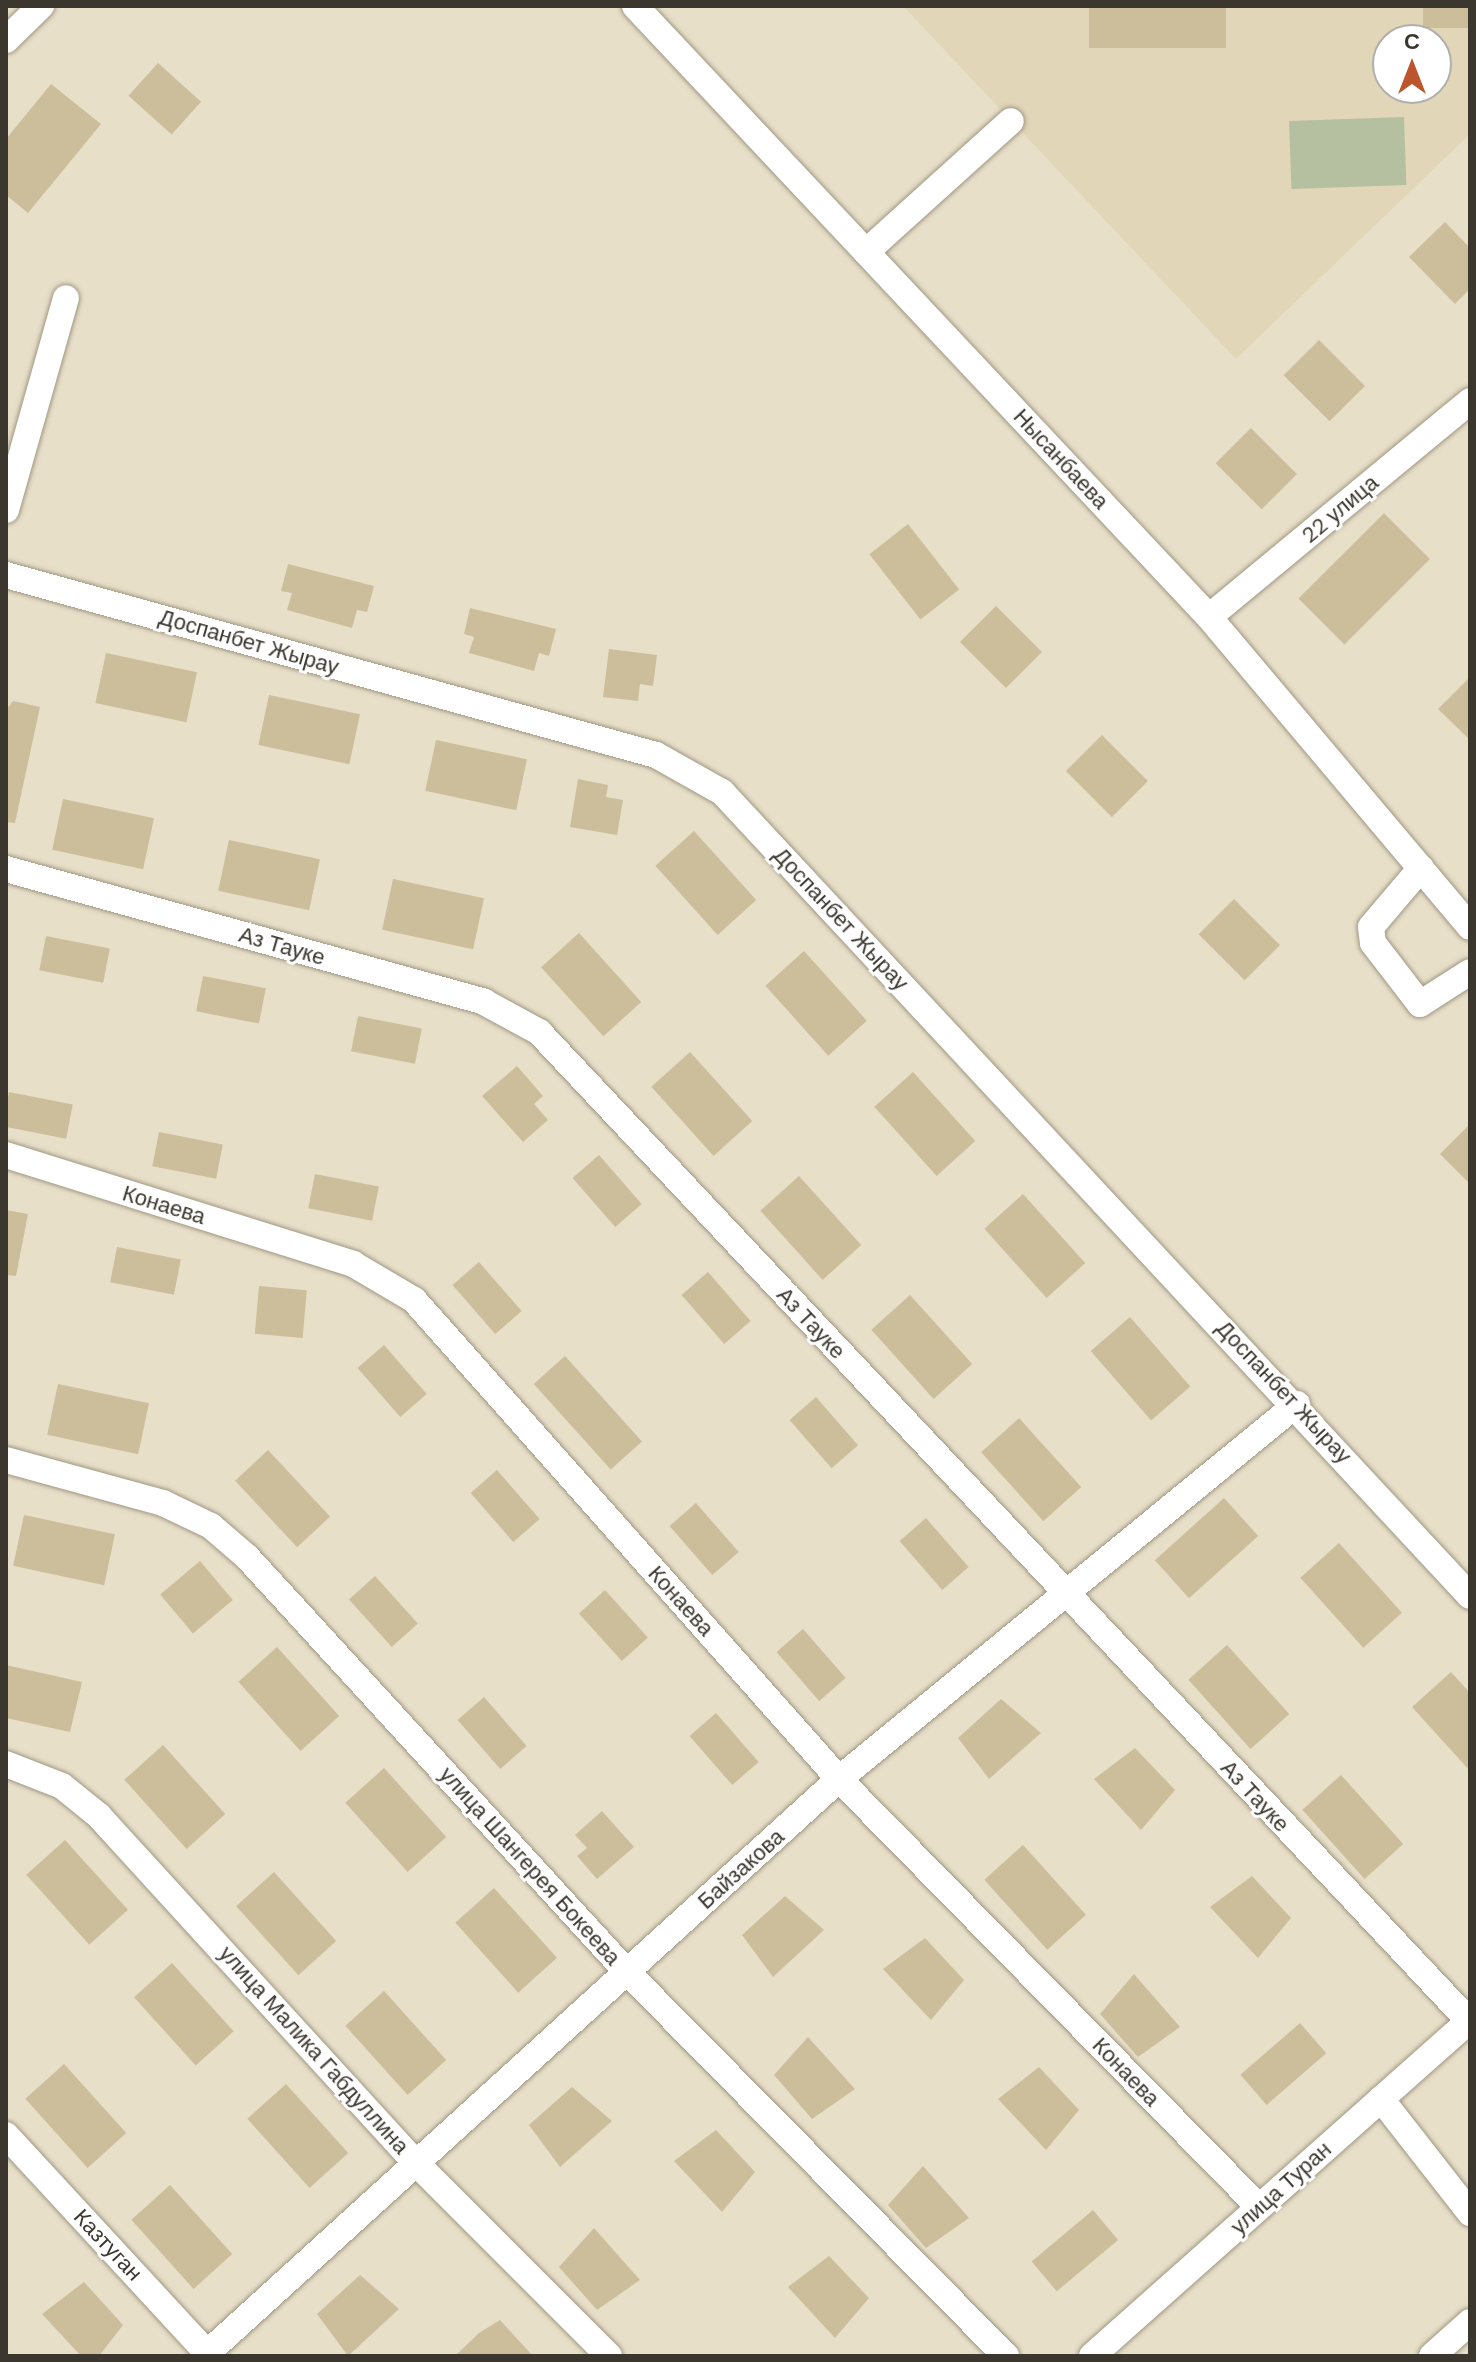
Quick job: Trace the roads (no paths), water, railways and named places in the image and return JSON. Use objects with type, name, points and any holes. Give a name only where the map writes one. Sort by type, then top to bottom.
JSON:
[{"type":"street","points":[[6,40],[41,6]]},
{"type":"street","name":"Нысанбаева","points":[[635,6],[1209,617],[1421,868],[1467,917]]},
{"type":"street","points":[[866,252],[1011,121]]},
{"type":"street","points":[[6,510],[66,298]]},
{"type":"street","name":"22 улица","points":[[1209,617],[1470,401]]},
{"type":"street","name":"Доспанбет Жырау","points":[[6,575],[690,771],[722,792],[1297,1404],[1470,1596]]},
{"type":"street","points":[[1421,868],[1371,927],[1373,943],[1420,1004],[1470,972]]},
{"type":"street","name":"Аз Тауке","points":[[6,869],[518,1016],[1469,2020]]},
{"type":"street","name":"Конаева","points":[[6,1155],[353,1264],[414,1300],[839,1779],[1259,2207]]},
{"type":"street","name":"Байзакова","points":[[207,2355],[839,1779],[1067,1596],[1297,1404]]},
{"type":"street","name":"улица Шангерея Бокеева","points":[[6,1460],[163,1503],[211,1526],[627,1972],[1006,2356]]},
{"type":"street","name":"улица Малика Габдуллина","points":[[6,1764],[62,1786],[99,1816],[416,2163],[609,2356]]},
{"type":"street","name":"улица Туран","points":[[1092,2356],[1469,2020]]},
{"type":"street","points":[[1381,2099],[1470,2213]]},
{"type":"street","name":"Казтуган","points":[[6,2135],[207,2355]]},
{"type":"street","points":[[1432,2356],[1470,2322]]}]
